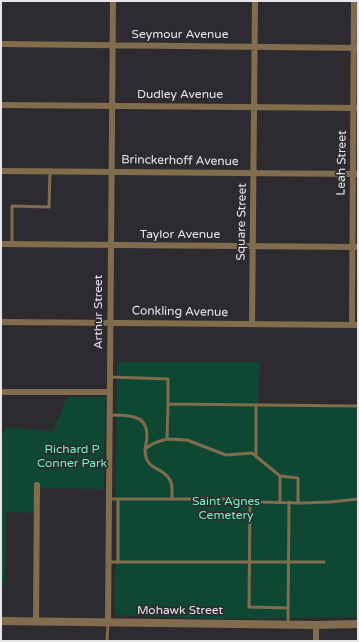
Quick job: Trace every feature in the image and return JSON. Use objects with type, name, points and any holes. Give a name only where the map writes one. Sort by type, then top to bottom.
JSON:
[{"type":"street","name":"Arthur Street","points":[[108,623],[113,1]]},
{"type":"street","name":"Square Street","points":[[252,324],[255,1]]},
{"type":"street","name":"Leah Street","points":[[354,1],[356,48],[355,325]]},
{"type":"street","name":"Seymour Avenue","points":[[1,44],[356,48]]},
{"type":"street","name":"Dudley Avenue","points":[[1,105],[356,108]]},
{"type":"street","name":"Brinckerhoff Avenue","points":[[1,171],[356,174]]},
{"type":"street","name":"Taylor Avenue","points":[[1,244],[355,247]]},
{"type":"street","name":"Conkling Avenue","points":[[1,322],[355,325]]},
{"type":"street","points":[[1,392],[109,392]]},
{"type":"street","points":[[36,622],[37,485]]},
{"type":"street","name":"Mohawk Street","points":[[1,621],[316,625],[358,624]]},
{"type":"street","points":[[316,625],[316,641]]},
{"type":"lane","points":[[12,244],[12,206],[49,207],[50,171]]},
{"type":"lane","points":[[110,377],[168,379],[167,440]]},
{"type":"lane","points":[[168,404],[358,406]]},
{"type":"lane","points":[[256,405],[256,454]]},
{"type":"lane","points":[[109,415],[130,415],[139,418],[144,424],[147,431],[145,456],[151,466],[164,473],[170,480],[172,484],[172,499]]},
{"type":"lane","points":[[145,449],[154,443],[167,440],[187,440],[226,455],[246,452],[256,454],[280,476],[298,478],[298,503]]},
{"type":"lane","points":[[280,476],[280,502]]},
{"type":"lane","points":[[108,499],[235,499],[298,503],[358,499]]},
{"type":"lane","points":[[118,499],[118,562]]},
{"type":"lane","points":[[250,501],[249,607],[288,608]]},
{"type":"lane","points":[[288,624],[290,502]]},
{"type":"lane","points":[[108,562],[324,562]]},
{"type":"lane","points":[[107,641],[108,623]]},
{"type":"green space","name":"Saint Agnes Cemetery","points":[[117,362],[260,362],[258,404],[358,407],[358,617],[221,619],[115,615]]},
{"type":"green space","name":"Richard P Conner Park","points":[[67,397],[105,397],[104,489],[35,488],[34,513],[6,512],[5,585],[1,585],[1,434],[9,427],[53,432]]}]
